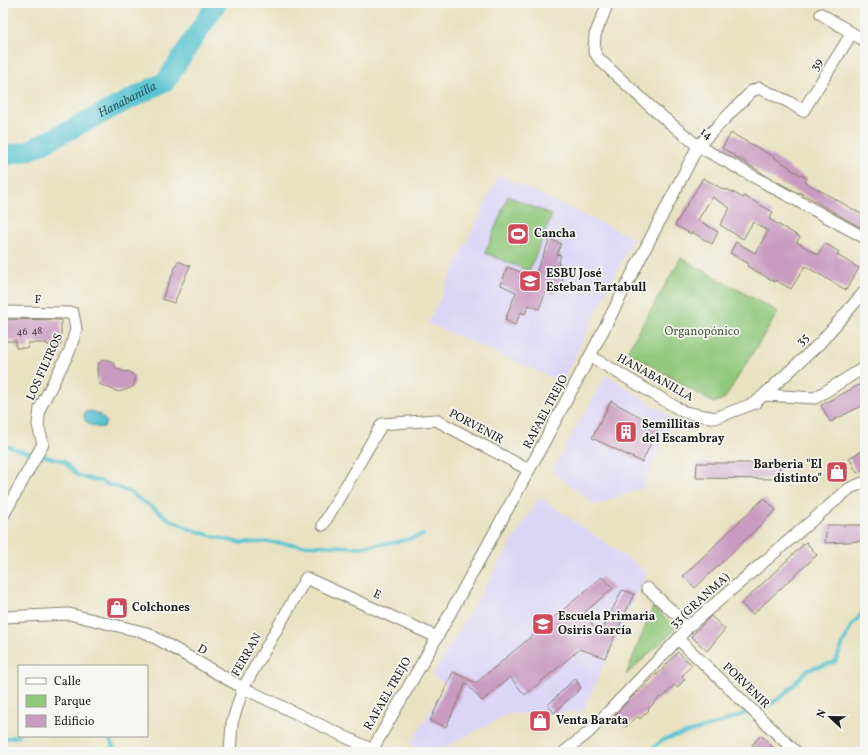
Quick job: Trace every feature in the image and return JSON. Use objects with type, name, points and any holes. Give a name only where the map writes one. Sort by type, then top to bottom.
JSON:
[{"type":"street","name":"14","points":[[608,3],[595,35],[594,51],[600,60],[654,109],[698,146],[865,238]]},
{"type":"street","points":[[821,14],[865,41]]},
{"type":"street","name":"39","points":[[752,91],[759,88],[803,111],[852,33]]},
{"type":"street","name":"RAFAEL TREJO","points":[[373,751],[530,470],[698,146],[752,91]]},
{"type":"street","name":"35","points":[[755,404],[819,344],[865,291]]},
{"type":"street","name":"F","points":[[3,312],[73,313]]},
{"type":"street","name":"LOS FILTROS","points":[[3,516],[43,444],[38,425],[40,408],[70,350],[76,330],[73,313]]},
{"type":"street","name":"HANABANILLA","points":[[590,356],[684,412],[715,418],[755,404]]},
{"type":"street","points":[[765,395],[815,398],[865,367]]},
{"type":"street","name":"PORVENIR","points":[[323,525],[382,424],[436,420],[530,470]]},
{"type":"street","name":"33 (GRANMA)","points":[[564,752],[589,732],[689,626],[850,488],[865,482]]},
{"type":"street","name":"E","points":[[306,578],[437,637]]},
{"type":"street","name":"FERRAN","points":[[230,752],[232,722],[243,688],[306,578]]},
{"type":"street","points":[[647,588],[689,626]]},
{"type":"street","name":"D","points":[[3,617],[69,614],[147,634],[243,688],[373,751]]},
{"type":"street","name":"PORVENIR","points":[[678,639],[794,752]]},
{"type":"shaded area","name":"ESBU José Esteban Tartabull","points":[[499,175],[633,238],[562,382],[428,323]]},
{"type":"shaded area","points":[[606,375],[673,418],[642,488],[595,505],[552,471]]},
{"type":"shaded area","name":"Escuela Primaria Osiris García","points":[[539,497],[647,572],[582,712],[508,714],[436,752],[423,752],[410,745],[446,685],[432,675]]},
{"type":"green space","name":"Cancha","points":[[508,196],[552,215],[529,271],[485,253]]},
{"type":"green space","name":"Organopónico","points":[[681,258],[778,312],[725,398],[714,403],[627,351]]},
{"type":"green space","points":[[653,607],[676,628],[626,675]]},
{"type":"water","points":[[91,411],[103,418],[106,422],[104,427],[93,426],[86,422],[84,416],[85,412]]},
{"type":"building","points":[[731,133],[776,158],[791,168],[790,169],[807,178],[805,182],[865,216],[865,230],[799,192],[798,193],[765,175],[722,148]]},
{"type":"building","points":[[703,178],[726,191],[727,189],[743,198],[744,196],[773,212],[769,219],[800,237],[797,242],[818,255],[825,243],[839,252],[837,255],[859,268],[846,290],[805,266],[791,289],[775,280],[775,282],[747,266],[749,264],[730,253],[736,242],[755,253],[768,231],[753,222],[743,239],[720,225],[730,208],[712,197],[698,220],[718,232],[712,244],[692,232],[691,234],[675,225]]},
{"type":"building","points":[[550,239],[561,244],[557,254],[561,255],[558,264],[565,267],[561,278],[563,279],[559,287],[557,286],[554,294],[546,291],[539,309],[529,305],[525,314],[521,312],[515,325],[505,320],[516,292],[501,285],[507,267],[534,277]]},
{"type":"building","points":[[178,261],[190,266],[174,303],[162,299]]},
{"type":"building","points":[[3,319],[61,320],[61,345],[28,343],[28,348],[16,348],[16,341],[3,341]]},
{"type":"building","points":[[103,360],[109,360],[113,362],[115,367],[122,371],[130,372],[135,377],[134,386],[119,392],[99,384],[97,371],[98,364]]},
{"type":"building","points":[[865,382],[865,404],[830,422],[821,405]]},
{"type":"building","name":"Semillitas del Escambray","points":[[611,401],[659,427],[642,462],[592,438]]},
{"type":"building","points":[[865,449],[865,468],[857,473],[849,458]]},
{"type":"building","points":[[697,463],[780,463],[779,479],[696,478]]},
{"type":"building","points":[[764,498],[776,510],[695,588],[683,576]]},
{"type":"building","points":[[827,525],[865,525],[865,541],[825,543]]},
{"type":"building","points":[[806,542],[817,555],[753,614],[741,604]]},
{"type":"building","points":[[602,577],[613,588],[584,613],[600,635],[622,590],[634,594],[605,658],[580,649],[525,695],[510,677],[482,701],[466,683],[446,727],[430,721],[453,672],[476,683]]},
{"type":"building","points":[[711,616],[725,629],[707,651],[691,636]]},
{"type":"building","points":[[678,652],[692,665],[682,676],[685,679],[677,688],[674,685],[663,698],[661,696],[640,719],[638,716],[626,727],[615,715],[656,674],[657,675]]},
{"type":"building","points":[[575,678],[581,688],[554,713],[548,705]]},
{"type":"building","points":[[761,735],[778,752],[759,752],[752,745]]},
{"type":"waterway","name":"Hanabanilla","points":[[3,156],[28,151],[166,81],[217,3]]},
{"type":"waterway","points":[[3,444],[18,450],[64,461],[77,475],[92,480],[101,481],[108,485],[116,486],[130,492],[169,519],[190,529],[241,543],[269,542],[297,545],[359,547],[397,542],[423,535]]},
{"type":"waterway","points":[[649,752],[662,740],[717,724],[772,703],[784,695],[807,670],[835,662],[851,626],[865,610]]},
{"type":"waterway","points":[[3,739],[18,736]]},
{"type":"waterway","points":[[108,737],[115,750],[118,752]]},
{"type":"place","name":"Cancha","points":[[518,234]]},
{"type":"place","name":"ESBU José Esteban Tartabull","points":[[530,281]]},
{"type":"place","name":"Semillitas del Escambray","points":[[626,432]]},
{"type":"place","name":"Barberia \"El distinto\"","points":[[837,472]]},
{"type":"place","name":"Colchones","points":[[117,608]]},
{"type":"place","name":"Escuela Primaria Osiris García","points":[[543,624]]},
{"type":"place","name":"Venta Barata","points":[[540,721]]}]
